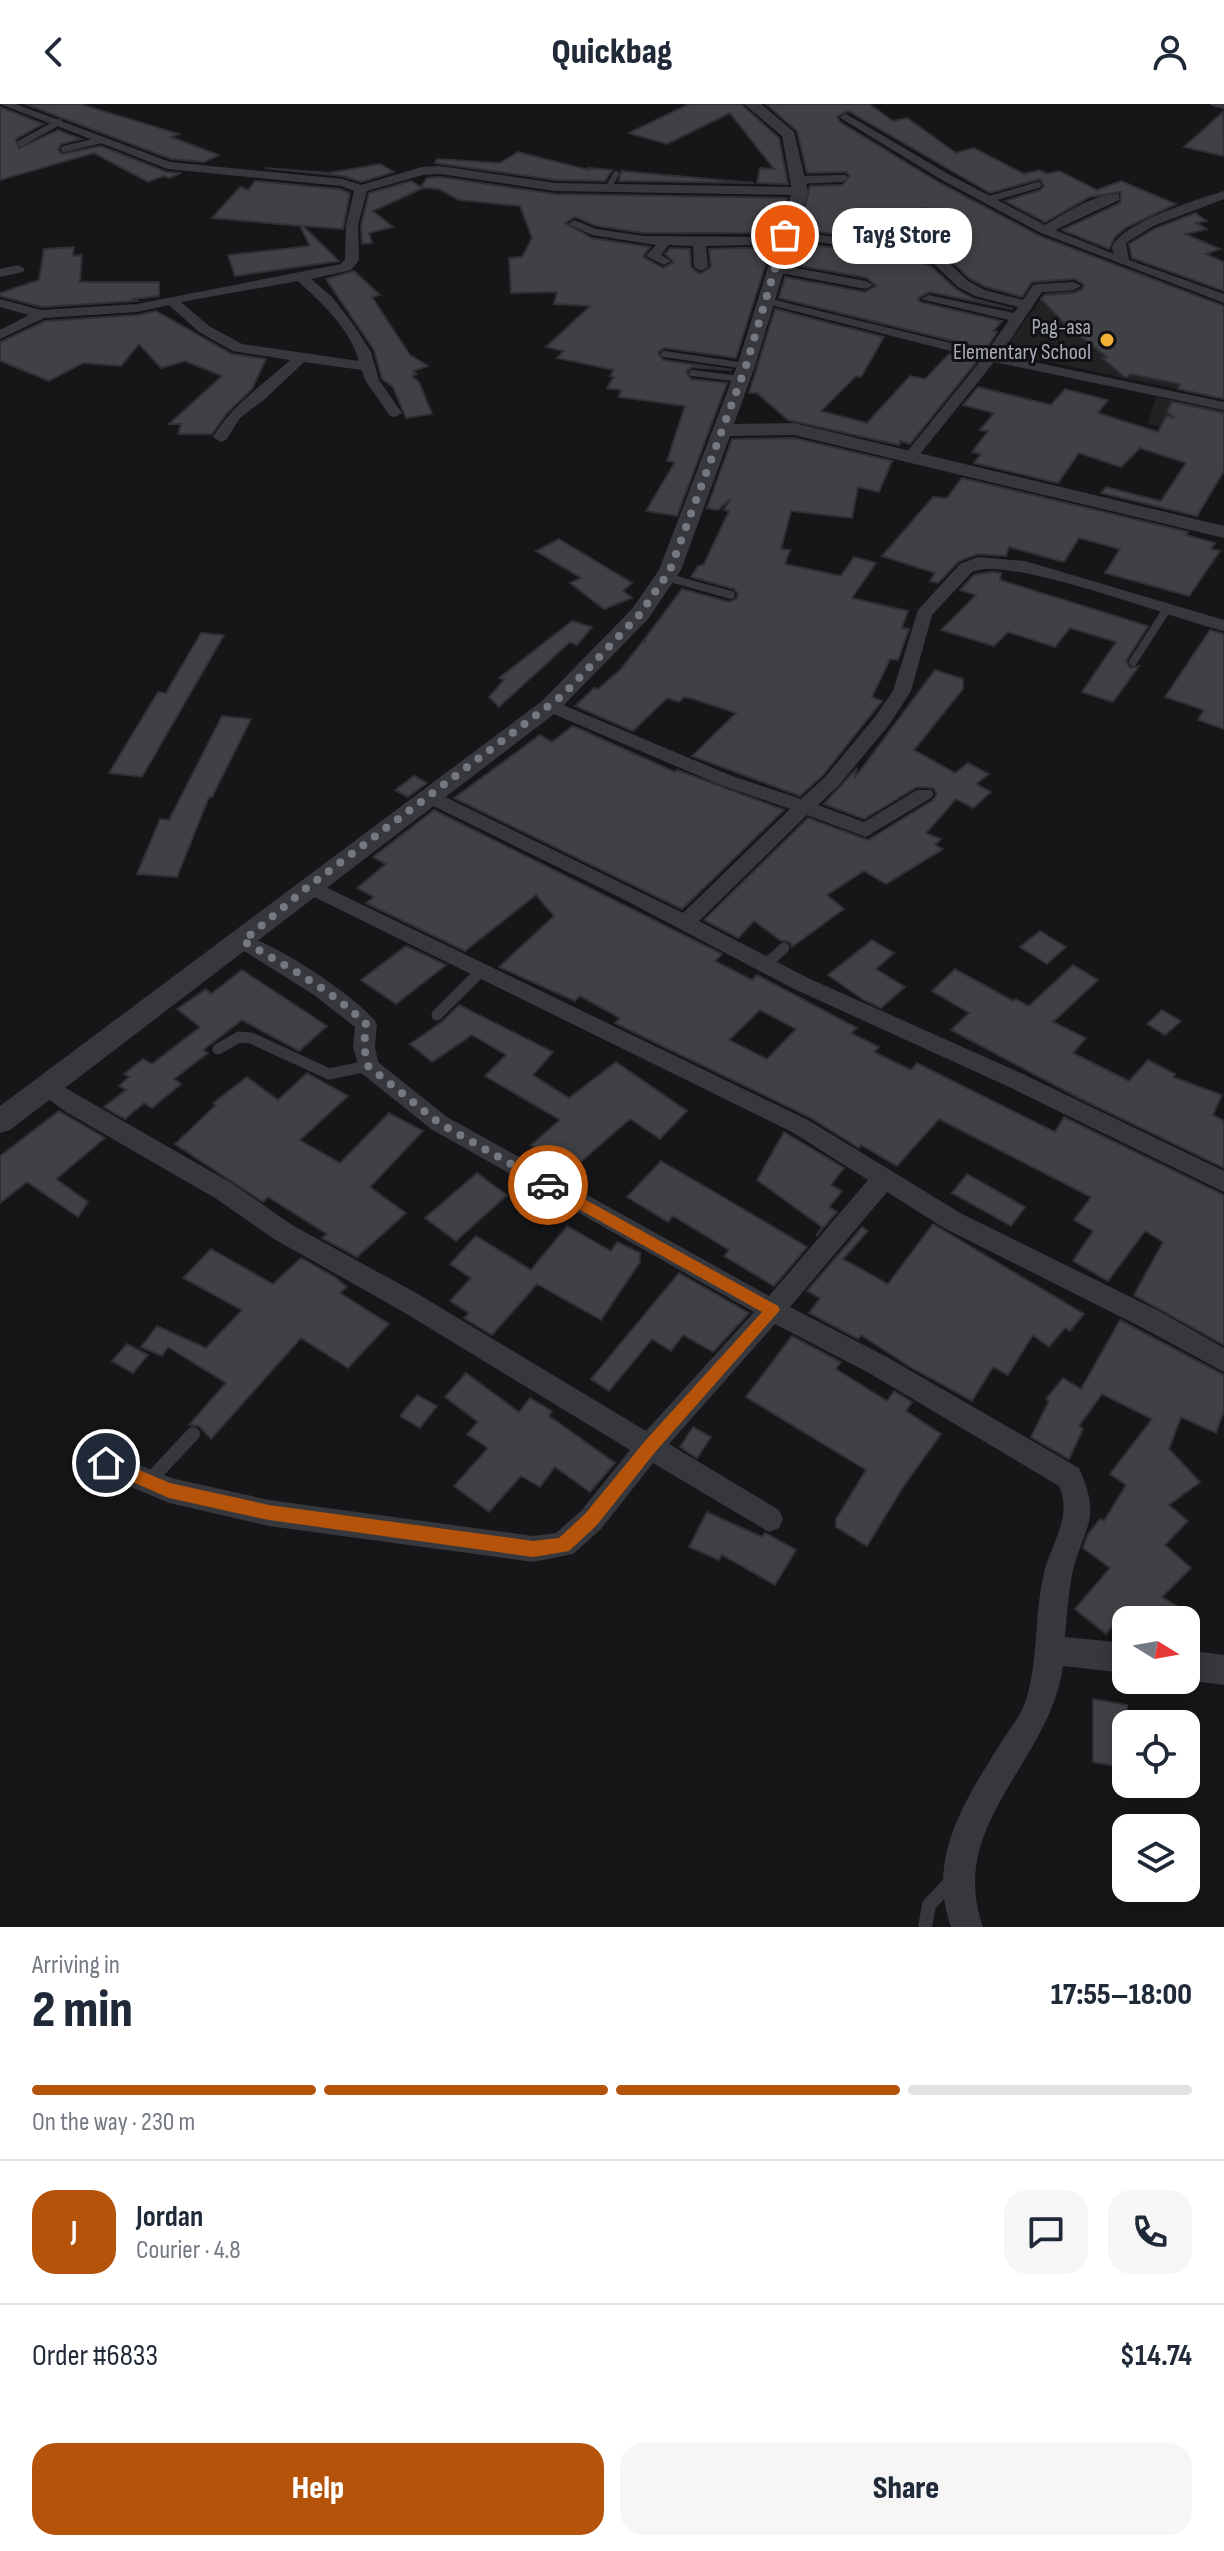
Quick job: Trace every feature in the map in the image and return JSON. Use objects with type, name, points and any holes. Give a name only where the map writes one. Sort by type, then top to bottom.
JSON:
[{"type":"street","points":[[6,104],[168,165],[343,183],[361,189],[422,171],[440,170],[555,187],[799,186],[842,178]]},
{"type":"street","points":[[0,1122],[550,706],[640,614],[666,577],[723,430],[746,389],[775,268],[799,186],[789,135],[751,104]]},
{"type":"street","points":[[1216,104],[1224,106]]},
{"type":"street","points":[[846,117],[936,174],[1045,230],[1224,299]]},
{"type":"street","points":[[0,303],[41,314],[108,311],[346,267],[352,260],[352,225],[361,189]]},
{"type":"street","points":[[1123,262],[1118,248],[1120,241],[1149,223],[1224,195]]},
{"type":"street","points":[[1045,230],[1075,213],[1115,197]]},
{"type":"street","points":[[868,242],[887,227],[928,214]]},
{"type":"street","points":[[574,224],[595,233],[666,241],[699,243],[785,238],[868,242],[938,260],[963,284],[1020,311]]},
{"type":"street","points":[[664,261],[653,256],[666,241]]},
{"type":"street","points":[[699,243],[701,267]]},
{"type":"street","points":[[775,268],[866,285]]},
{"type":"street","points":[[0,273],[18,269]]},
{"type":"street","points":[[301,277],[327,300],[346,324],[364,352],[372,380],[395,413]]},
{"type":"street","points":[[911,456],[991,357],[1020,311],[1044,286],[1074,286]]},
{"type":"street","points":[[928,299],[1020,311]]},
{"type":"street","points":[[171,300],[221,341],[238,348],[299,359],[367,366]]},
{"type":"street","points":[[768,300],[991,357],[1224,406]]},
{"type":"street","points":[[0,335],[41,314]]},
{"type":"street","points":[[221,437],[234,415],[260,396],[299,359]]},
{"type":"street","points":[[746,389],[794,429]]},
{"type":"street","points":[[723,430],[794,429],[1224,532]]},
{"type":"street","points":[[685,923],[832,781],[882,721],[902,691],[924,614],[966,568],[978,562],[1019,565],[1224,626]]},
{"type":"street","points":[[550,706],[725,780],[866,830],[924,794]]},
{"type":"street","points":[[430,797],[765,965],[1015,1080],[1224,1182]]},
{"type":"street","points":[[309,886],[800,1126],[953,1221],[1150,1319],[1224,1361]]},
{"type":"street","points":[[243,941],[321,987],[366,1024],[364,1047],[368,1066],[439,1123],[772,1310],[878,1365],[1069,1477],[1079,1495],[1079,1515],[1058,1574],[1052,1650],[1041,1704],[984,1798],[965,1839],[957,1908],[967,1927]]},
{"type":"street","points":[[48,1087],[74,1106],[224,1191],[283,1232],[409,1302],[769,1519]]},
{"type":"street","points":[[106,1463],[169,1490],[269,1513],[533,1549],[563,1545],[591,1520],[650,1446],[884,1179]]},
{"type":"street","points":[[1052,1650],[1112,1656]]},
{"type":"street","points":[[1200,1667],[1224,1670]]},
{"type":"lane","points":[[21,143],[59,122]]},
{"type":"lane","points":[[64,149],[102,140]]},
{"type":"lane","points":[[608,188],[616,174]]},
{"type":"lane","points":[[986,200],[1038,185]]},
{"type":"lane","points":[[664,354],[746,389]]},
{"type":"lane","points":[[692,373],[746,389]]},
{"type":"lane","points":[[666,577],[731,595]]},
{"type":"lane","points":[[1133,662],[1167,609]]},
{"type":"lane","points":[[765,965],[784,948]]},
{"type":"lane","points":[[437,1015],[480,972]]},
{"type":"lane","points":[[218,1049],[239,1037],[251,1038],[329,1074],[368,1066]]},
{"type":"lane","points":[[149,1481],[193,1434]]},
{"type":"lane","points":[[925,1927],[929,1905],[960,1872]]},
{"type":"shaded area","name":"Pag-asa Elementary School","points":[[1052,284],[1188,328],[1224,358],[1224,399],[1002,352]]},
{"type":"shaded area","name":"Pag-asa Elementary School","points":[[1156,397],[1224,410],[1224,440],[1148,424]]},
{"type":"building","points":[[25,104],[80,104],[179,134],[171,137],[219,155],[204,162],[171,159]]},
{"type":"building","points":[[689,104],[741,104],[779,138],[788,184],[757,183],[760,168],[774,169],[730,113],[667,144],[629,133]]},
{"type":"building","points":[[766,104],[869,104],[893,121],[907,118],[956,153],[974,148],[1024,174],[1039,170],[1047,174],[1059,171],[1097,190],[1121,181],[1176,204],[1127,227],[1115,237],[1109,249],[1062,230],[1120,203],[1121,192],[1090,197],[1045,222],[1005,201],[1040,190],[1044,186],[1040,179],[990,193],[848,111],[837,117],[840,122],[940,183],[1040,236],[1224,306],[1224,399],[1178,389],[1180,384],[1130,374],[1126,378],[1102,358],[1107,357],[1068,327],[1041,299],[1044,295],[1074,293],[1082,289],[1084,285],[1075,279],[1032,282],[1022,297],[970,279],[944,254],[904,241],[885,239],[892,233],[935,217],[935,211],[923,208],[882,221],[862,237],[799,230],[810,186],[842,185],[850,176],[846,172],[807,173],[797,131]]},
{"type":"building","points":[[0,107],[43,124],[16,139],[19,148],[58,130],[81,139],[61,144],[58,150],[62,154],[101,146],[167,172],[181,173],[148,182],[94,153],[0,180]]},
{"type":"building","points":[[1223,112],[1224,156],[1184,147]]},
{"type":"building","points":[[518,152],[589,170],[612,170],[605,181],[555,180],[435,163],[437,159],[500,163]]},
{"type":"building","points":[[380,164],[394,172],[361,182],[343,176],[265,168],[329,173]]},
{"type":"building","points":[[621,171],[754,183],[619,181]]},
{"type":"building","points":[[440,177],[555,194],[787,198],[776,233],[644,233],[597,226],[575,217],[565,223],[592,238],[650,247],[643,257],[663,268],[674,262],[665,254],[670,248],[690,249],[691,267],[700,274],[711,267],[709,249],[771,247],[736,358],[665,348],[658,352],[663,360],[732,370],[692,367],[686,372],[691,379],[727,383],[677,516],[646,511],[675,462],[667,461],[685,406],[619,397],[621,390],[607,388],[614,377],[610,376],[614,370],[557,358],[564,351],[546,347],[590,306],[554,304],[557,292],[511,293],[509,258],[522,257],[532,238],[520,206],[459,200],[439,189],[423,188],[373,211],[393,227],[369,233],[372,243],[362,244],[361,225],[369,193],[411,181],[421,187],[427,178]]},
{"type":"building","points":[[255,181],[340,189],[350,193],[343,229],[303,226],[339,261],[235,276],[228,255],[310,246],[300,226],[212,218],[240,187],[248,190]]},
{"type":"building","points":[[1195,213],[1207,221],[1196,223],[1207,229],[1185,234],[1220,249],[1206,254],[1224,262],[1224,291],[1132,258],[1129,244],[1154,229]]},
{"type":"building","points":[[795,243],[900,255],[931,266],[956,289],[974,299],[1013,309],[929,292],[918,298],[920,302],[1002,321],[993,331],[997,332],[986,349],[779,298],[785,277],[865,292],[876,286],[867,278],[789,264]]},
{"type":"building","points":[[74,247],[73,256],[82,255],[80,282],[159,282],[159,296],[133,299],[137,301],[41,307],[0,296],[0,293],[39,280],[44,249]]},
{"type":"building","points":[[354,271],[380,295],[372,297],[410,355],[428,366],[413,371],[417,374],[412,376],[419,382],[432,414],[406,418],[393,387],[382,379],[374,350],[326,279]]},
{"type":"building","points":[[775,309],[884,337],[861,377],[856,376],[821,411],[867,423],[910,376],[925,379],[949,354],[977,361],[910,444],[900,441],[899,445],[788,420],[757,393],[749,393]]},
{"type":"building","points":[[156,311],[232,354],[266,359],[252,389],[227,413],[212,434],[178,434],[181,424],[169,424],[222,376],[185,361],[161,368],[139,344],[121,366],[83,363],[49,381],[0,361],[0,342],[45,321]]},
{"type":"building","points":[[978,387],[1051,405],[1065,389],[1108,400],[1098,413],[1158,432],[1166,416],[1175,418],[1167,412],[1172,402],[1224,413],[1224,471],[1197,516],[1101,493],[1106,487],[1161,501],[1186,463],[1140,448],[1121,467],[1079,453],[1058,483],[974,463],[981,454],[972,452],[988,431],[980,430],[994,413],[963,405]]},
{"type":"building","points":[[794,438],[892,461],[879,492],[858,487],[852,518],[791,511],[781,549],[790,550],[785,564],[841,576],[854,557],[876,563],[852,598],[908,611],[902,628],[909,629],[898,660],[890,659],[872,697],[882,701],[823,775],[800,796],[692,756],[736,713],[684,697],[679,702],[667,698],[633,731],[575,706],[620,670],[643,641],[646,642],[644,640],[682,589],[729,602],[736,599],[738,594],[734,589],[691,577],[698,566],[704,564],[729,511],[724,510],[730,499],[718,510],[707,508],[732,439]]},
{"type":"building","points":[[962,478],[1188,532],[1186,535],[1215,543],[1211,549],[1220,551],[1189,596],[1105,573],[1120,549],[1079,538],[1064,562],[1009,547],[1006,556],[978,554],[959,561],[938,583],[930,581],[935,573],[882,556],[933,497],[947,498]]},
{"type":"building","points":[[559,539],[632,583],[623,591],[632,598],[604,609],[570,583],[581,578],[536,551]]},
{"type":"building","points":[[1001,573],[1000,580],[1148,626],[1126,661],[1130,668],[1139,666],[1113,702],[1082,692],[1116,642],[1070,628],[1055,647],[1008,632],[994,646],[941,630],[976,595],[960,590],[974,575]]},
{"type":"building","points":[[572,621],[592,627],[577,645],[570,642],[499,707],[489,697],[504,680],[499,678]]},
{"type":"building","points":[[1210,630],[1224,634],[1224,729],[1198,720],[1204,710],[1165,697]]},
{"type":"building","points":[[201,633],[224,635],[142,777],[109,773],[158,692],[166,693]]},
{"type":"building","points":[[935,670],[963,679],[963,689],[914,750],[955,773],[968,763],[989,774],[976,784],[991,792],[973,808],[956,799],[926,833],[941,839],[935,845],[943,849],[886,884],[864,871],[827,895],[844,909],[792,947],[790,942],[780,940],[754,921],[738,938],[704,920],[808,818],[868,840],[933,800],[937,794],[933,788],[917,787],[864,819],[824,804],[857,768],[854,779]]},
{"type":"building","points":[[222,716],[251,719],[212,797],[209,797],[177,877],[137,874],[160,819],[169,820]]},
{"type":"building","points":[[573,726],[675,772],[677,770],[784,810],[682,909],[454,798],[540,735],[552,742]]},
{"type":"building","points":[[414,776],[427,783],[408,797],[395,790]]},
{"type":"building","points":[[434,810],[722,954],[715,961],[752,980],[757,975],[857,1028],[851,1033],[879,1047],[874,1052],[911,1070],[917,1063],[1055,1132],[1064,1117],[1224,1195],[1224,1345],[1134,1295],[1163,1242],[1145,1231],[1108,1281],[1073,1261],[1093,1231],[1074,1220],[1091,1197],[939,1119],[897,1166],[861,1145],[859,1148],[809,1117],[615,1023],[620,1018],[580,996],[575,1001],[499,967],[554,916],[536,895],[465,951],[366,903],[374,897],[357,888],[386,864],[373,857]],"holes":[[[760,1010],[796,1029],[767,1059],[729,1040]]]},
{"type":"building","points":[[1040,931],[1066,947],[1047,964],[1020,947]]},
{"type":"building","points":[[872,940],[894,953],[876,969],[905,987],[881,1008],[862,999],[828,975]]},
{"type":"building","points":[[406,946],[446,965],[396,1004],[361,980]]},
{"type":"building","points":[[1073,965],[1098,980],[1053,1022],[1086,1038],[1073,1053],[1129,1081],[1148,1060],[1175,1074],[1173,1077],[1222,1095],[1213,1115],[1224,1121],[1224,1168],[1077,1097],[951,1030],[969,1013],[932,991],[955,969],[1013,1001],[1015,999],[1029,1006]]},
{"type":"building","points":[[242,970],[327,1026],[299,1051],[242,1020],[203,1050],[208,1053],[174,1079],[181,1084],[152,1108],[144,1103],[125,1119],[104,1107],[126,1090],[119,1086],[129,1077],[124,1074],[143,1059],[152,1064],[200,1027],[177,1009],[206,989],[211,994]]},
{"type":"building","points":[[459,1005],[553,1052],[533,1075],[569,1098],[616,1062],[687,1111],[660,1139],[630,1119],[569,1172],[531,1145],[560,1120],[485,1076],[506,1055],[472,1035],[432,1062],[410,1044],[443,1021]]},
{"type":"building","points":[[1162,1010],[1181,1021],[1165,1035],[1147,1024]]},
{"type":"building","points":[[307,1073],[348,1096],[300,1140],[340,1163],[389,1113],[423,1131],[370,1187],[406,1213],[357,1257],[322,1238],[327,1234],[268,1197],[263,1202],[175,1144],[216,1105],[213,1103],[247,1077],[278,1100]]},
{"type":"building","points":[[59,1111],[105,1138],[56,1179],[88,1202],[78,1217],[27,1182],[0,1203],[0,1156]]},
{"type":"building","points":[[784,1132],[844,1168],[831,1185],[842,1191],[829,1207],[837,1212],[816,1236],[822,1227],[757,1180]]},
{"type":"building","points":[[661,1161],[807,1247],[774,1286],[724,1256],[729,1250],[673,1216],[668,1222],[627,1197]]},
{"type":"building","points":[[477,1173],[507,1195],[456,1241],[425,1218]]},
{"type":"building","points":[[967,1174],[1025,1207],[1011,1226],[952,1193]]},
{"type":"building","points":[[933,1224],[1084,1314],[1070,1331],[1065,1328],[1049,1347],[1033,1335],[1008,1375],[993,1367],[972,1401],[910,1367],[861,1335],[858,1339],[809,1313],[820,1298],[807,1291],[862,1227],[868,1231],[843,1259],[888,1284]]},
{"type":"building","points":[[567,1226],[611,1251],[617,1242],[640,1253],[640,1262],[601,1320],[537,1284],[492,1335],[464,1318],[469,1313],[450,1301],[471,1278],[450,1264],[476,1236],[531,1270]]},
{"type":"building","points":[[211,1249],[273,1284],[301,1258],[335,1277],[347,1287],[340,1293],[389,1324],[348,1368],[301,1338],[211,1439],[199,1426],[189,1425],[226,1383],[168,1347],[162,1356],[141,1347],[157,1326],[206,1348],[242,1310],[183,1278]]},
{"type":"building","points":[[679,1273],[749,1313],[713,1352],[683,1335],[671,1351],[652,1339],[609,1391],[591,1379]]},
{"type":"building","points":[[1120,1320],[1224,1375],[1224,1411],[1216,1433],[1181,1417],[1169,1449],[1200,1482],[1169,1505],[1188,1521],[1165,1545],[1191,1568],[1162,1597],[1177,1606],[1112,1606],[1112,1627],[1106,1634],[1075,1609],[1110,1568],[1083,1548],[1088,1534],[1100,1519],[1104,1521],[1126,1485],[1110,1474],[1152,1419],[1102,1394],[1079,1426],[1083,1429],[1069,1459],[1031,1437],[1049,1401],[1046,1399],[1063,1378],[1081,1389]]},
{"type":"building","points":[[792,1336],[841,1362],[836,1369],[887,1401],[894,1391],[912,1402],[906,1411],[941,1434],[903,1487],[867,1546],[836,1527],[836,1519],[866,1470],[746,1397]]},
{"type":"building","points":[[127,1344],[148,1355],[133,1373],[112,1361]]},
{"type":"building","points":[[466,1373],[519,1412],[530,1398],[552,1411],[549,1416],[615,1463],[590,1492],[555,1467],[540,1487],[521,1476],[489,1512],[454,1486],[488,1448],[467,1434],[478,1422],[445,1397]]},
{"type":"building","points":[[417,1395],[437,1406],[420,1428],[400,1416]]},
{"type":"building","points":[[693,1427],[711,1437],[697,1458],[680,1447]]},
{"type":"building","points":[[707,1512],[762,1537],[765,1533],[796,1550],[775,1585],[722,1555],[719,1560],[689,1547]]},
{"type":"building","points":[[1093,1699],[1127,1705],[1127,1710],[1112,1710],[1112,1765],[1093,1762]]},
{"type":"way so far","points":[[548,1185],[439,1123],[368,1066],[364,1047],[366,1024],[321,987],[243,941],[309,886],[550,706],[656,594],[670,570],[737,393],[768,300],[785,235]]},
{"type":"place","name":"Tayg Store","points":[[785,235]]},
{"type":"place","name":"Pag-asa Elementary School","points":[[1107,340]]},
{"type":"route","points":[[106,1463],[169,1490],[269,1513],[533,1549],[563,1545],[591,1520],[650,1446],[772,1310],[548,1185]]}]
